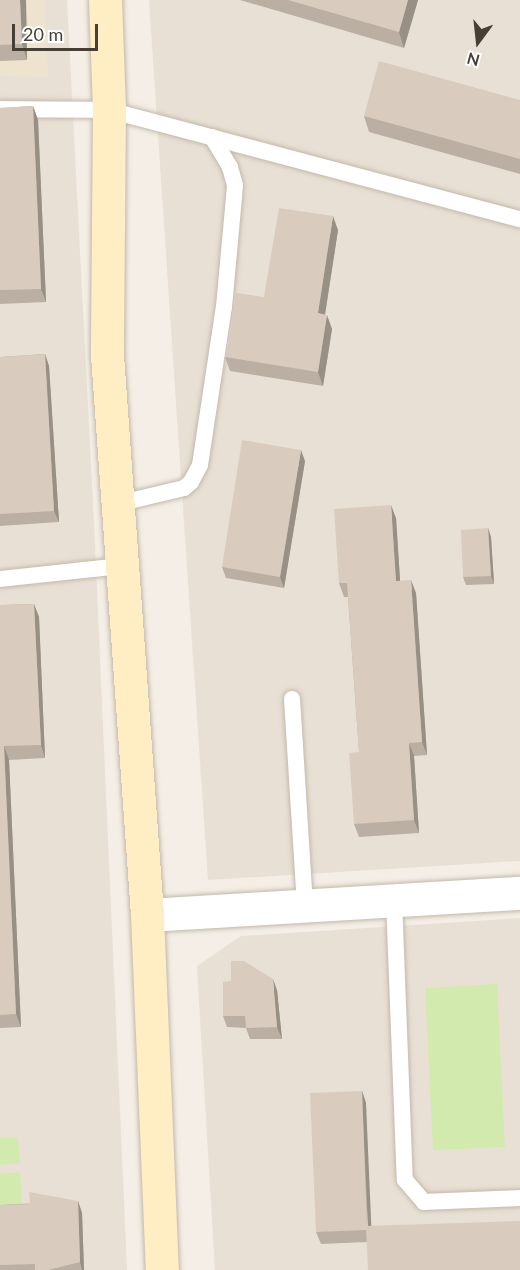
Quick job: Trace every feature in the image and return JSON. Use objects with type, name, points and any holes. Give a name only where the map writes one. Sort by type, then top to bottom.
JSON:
[{"type":"main road","points":[[105,0],[109,110],[107,355],[147,915],[162,1270]]},
{"type":"street","points":[[147,915],[520,893]]},
{"type":"lane","points":[[0,109],[109,110],[520,219]]},
{"type":"lane","points":[[117,504],[184,488],[192,482],[200,465],[224,307],[235,185],[230,167],[212,137]]},
{"type":"lane","points":[[0,579],[122,566]]},
{"type":"lane","points":[[292,699],[305,905]]},
{"type":"lane","points":[[394,900],[405,1180],[424,1202],[520,1198]]},
{"type":"shaded area","points":[[0,0],[67,0],[94,523],[127,1270],[0,1270]]},
{"type":"shaded area","points":[[0,0],[45,0],[48,77],[0,76]]},
{"type":"shaded area","points":[[149,0],[520,0],[520,861],[208,880]]},
{"type":"shaded area","points":[[520,918],[520,1270],[215,1270],[197,966],[241,936]]},
{"type":"green space","points":[[497,984],[505,1147],[433,1150],[425,988]]},
{"type":"green space","points":[[18,1137],[20,1163],[0,1165],[0,1138]]},
{"type":"green space","points":[[20,1172],[22,1205],[0,1206],[0,1174]]},
{"type":"building","points":[[0,0],[20,0],[22,44],[0,45]]},
{"type":"building","points":[[288,0],[408,0],[399,32]]},
{"type":"building","points":[[379,61],[520,100],[520,159],[364,116]]},
{"type":"building","points":[[33,106],[41,289],[0,290],[0,108]]},
{"type":"building","points":[[279,208],[333,216],[318,313],[327,315],[318,372],[225,357],[236,293],[264,297]]},
{"type":"building","points":[[45,354],[54,511],[0,514],[0,357]]},
{"type":"building","points":[[242,440],[301,450],[280,577],[222,567]]},
{"type":"building","points":[[391,505],[396,581],[411,580],[422,742],[409,743],[414,820],[354,824],[349,753],[359,752],[347,583],[339,583],[334,509]]},
{"type":"building","points":[[488,528],[491,576],[463,577],[461,530]]},
{"type":"building","points":[[34,604],[41,745],[4,746],[16,1014],[0,1015],[0,605]]},
{"type":"building","points":[[231,961],[244,961],[273,979],[277,1027],[246,1028],[245,1016],[223,1016],[223,982],[231,981]]},
{"type":"building","points":[[362,1091],[366,1230],[316,1232],[310,1093]]},
{"type":"building","points":[[29,1192],[78,1201],[80,1262],[48,1270],[35,1270],[35,1264],[0,1265],[0,1205],[30,1204]]},
{"type":"building","points":[[520,1221],[520,1270],[368,1270],[366,1226]]}]
